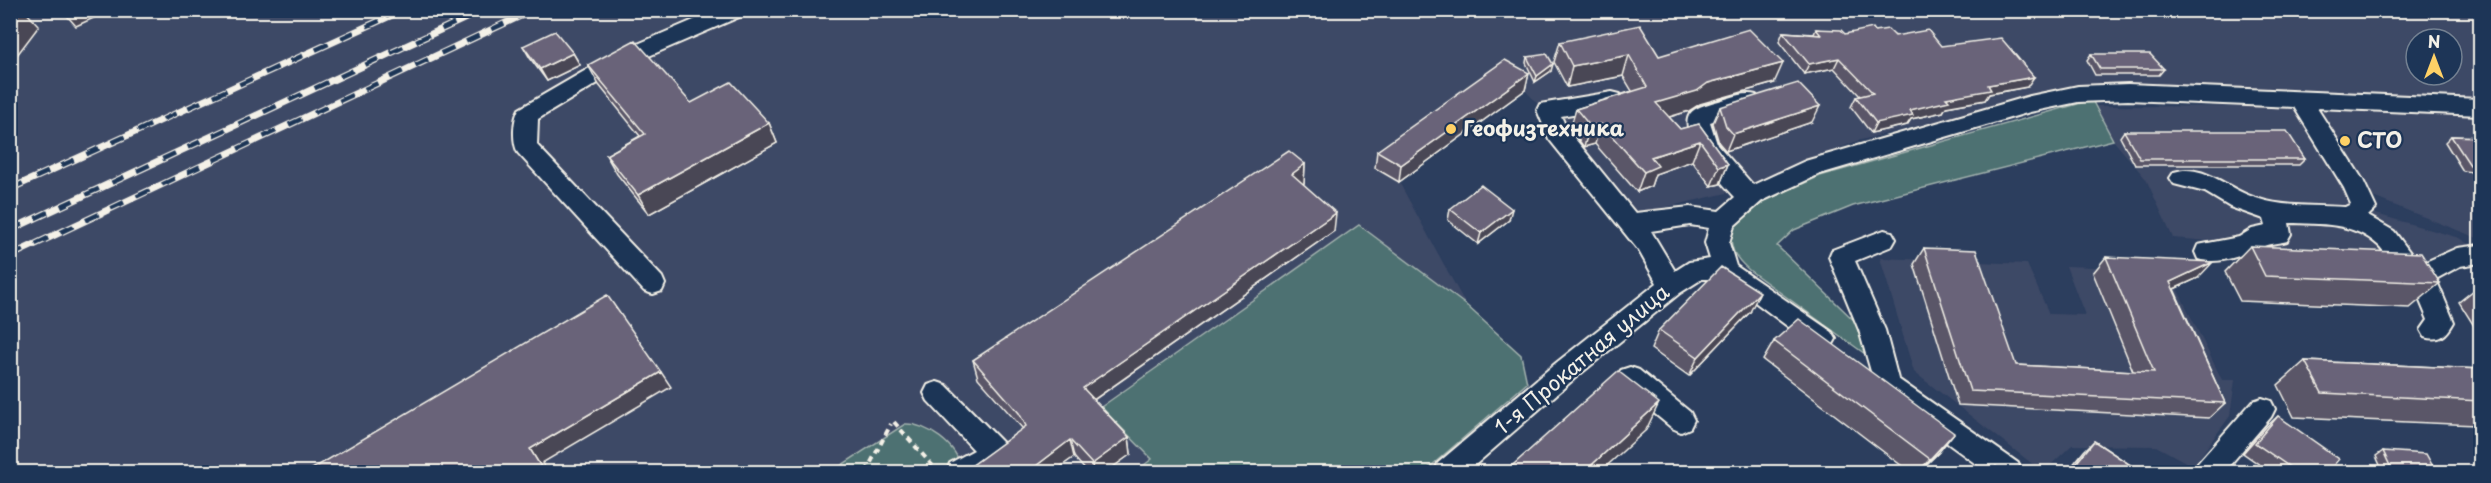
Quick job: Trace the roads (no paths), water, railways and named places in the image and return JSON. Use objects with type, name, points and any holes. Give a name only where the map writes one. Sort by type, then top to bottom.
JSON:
[{"type":"street","points":[[653,284],[526,147],[527,115],[620,60],[737,10]]},
{"type":"street","points":[[2008,472],[1725,268],[1717,243],[1723,221],[1750,198],[1813,167],[2030,104],[2078,94],[2128,92],[2481,107]]},
{"type":"street","points":[[1750,198],[1702,139],[1698,126],[1699,118],[1709,112],[1765,96]]},
{"type":"street","points":[[2300,99],[2355,186],[2364,208],[2348,216]]},
{"type":"street","points":[[1612,100],[1548,110],[1557,133],[1647,244],[1671,286]]},
{"type":"street","points":[[2182,178],[2212,185],[2238,201],[2275,213],[2348,216],[2386,238],[2408,269],[2422,275],[2441,322],[2434,330]]},
{"type":"street","points":[[2207,252],[2244,246],[2260,236],[2279,234],[2275,213]]},
{"type":"street","points":[[1629,222],[1654,222],[1690,216],[1723,221]]},
{"type":"street","points":[[1884,239],[1841,257],[1872,330],[1886,384]]},
{"type":"street","points":[[2422,275],[2440,264],[2469,254],[2481,254]]},
{"type":"street","name":"1-я Прокатная улица","points":[[1448,472],[1565,371],[1671,286],[1698,268],[1725,268]]},
{"type":"street","points":[[1630,378],[1680,420]]},
{"type":"street","points":[[937,393],[994,452],[960,472]]},
{"type":"street","points":[[2208,472],[2262,409]]},
{"type":"railway","points":[[10,189],[403,10]]},
{"type":"railway","points":[[10,230],[483,10]]},
{"type":"railway","points":[[10,256],[533,10]]},
{"type":"place","name":"Геофизтехника","points":[[1451,129]]},
{"type":"place","name":"СТО","points":[[2345,141]]}]
